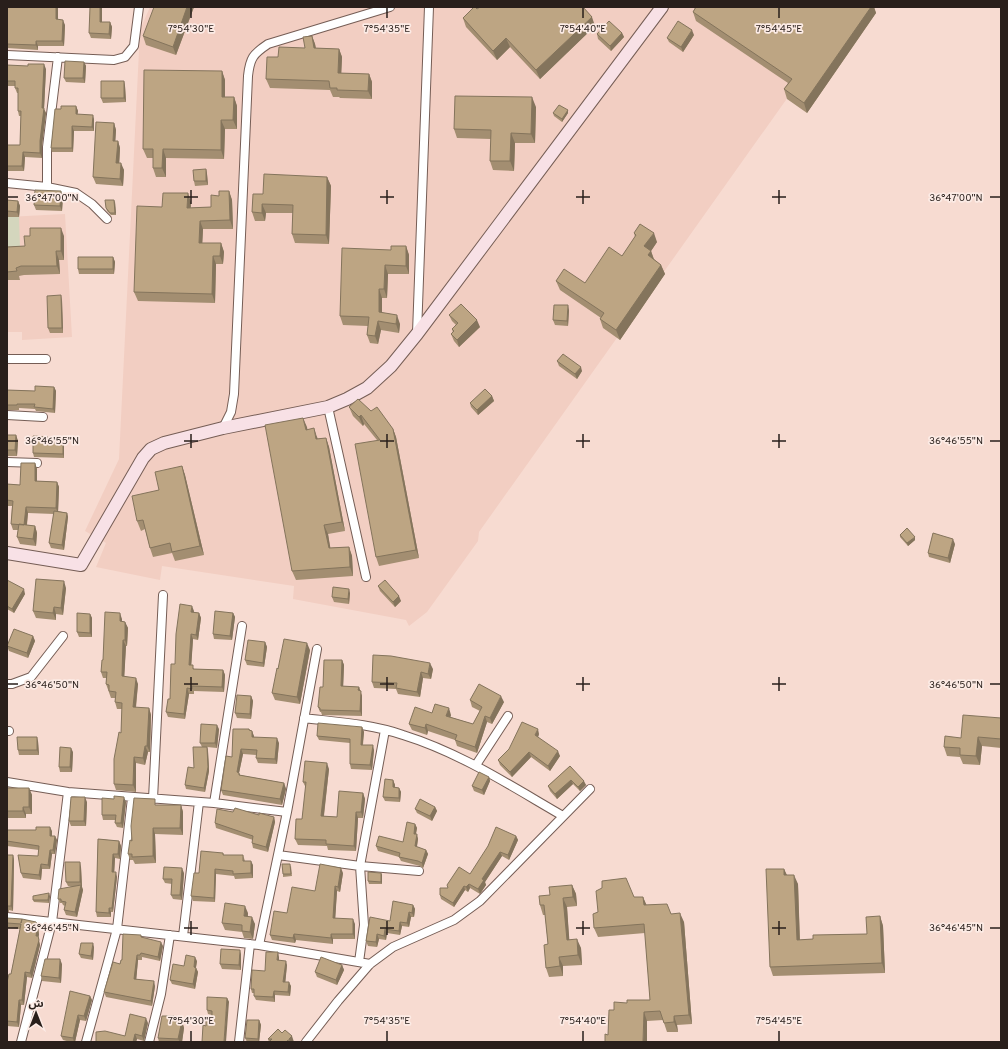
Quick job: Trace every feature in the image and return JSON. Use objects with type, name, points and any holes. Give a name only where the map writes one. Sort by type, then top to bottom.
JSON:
[{"type":"street","points":[[7,55],[114,60],[125,57],[134,46],[139,7]]},
{"type":"street","points":[[223,428],[231,412],[234,394],[247,84],[250,61],[256,52],[268,44],[390,7]]},
{"type":"street","points":[[417,334],[429,7]]},
{"type":"street","points":[[7,553],[81,565],[143,458],[151,449],[164,442],[223,428],[328,407],[367,388],[391,366],[417,334],[662,7]]},
{"type":"street","points":[[47,187],[48,147],[58,57]]},
{"type":"street","points":[[7,183],[47,187],[76,193],[92,204],[107,219]]},
{"type":"street","points":[[7,359],[46,359]]},
{"type":"street","points":[[328,407],[366,577]]},
{"type":"street","points":[[7,415],[43,416]]},
{"type":"street","points":[[7,462],[37,463]]},
{"type":"street","points":[[153,799],[163,595]]},
{"type":"street","points":[[214,803],[242,626]]},
{"type":"street","points":[[7,684],[12,684],[31,677],[63,636]]},
{"type":"street","points":[[259,945],[288,812],[317,650]]},
{"type":"street","points":[[476,765],[508,716]]},
{"type":"street","points":[[304,718],[385,730],[402,734],[437,747],[476,765],[563,816]]},
{"type":"street","points":[[359,962],[364,925],[360,866],[385,730]]},
{"type":"street","points":[[7,782],[68,792],[214,803],[288,812]]},
{"type":"street","points":[[306,1042],[338,1001],[370,964],[393,947],[454,920],[480,901],[590,789]]},
{"type":"street","points":[[21,1042],[52,922],[68,792]]},
{"type":"street","points":[[86,1042],[117,929],[132,798]]},
{"type":"street","points":[[182,936],[199,802]]},
{"type":"street","points":[[278,855],[360,866],[419,871]]},
{"type":"street","points":[[7,917],[259,945],[370,964]]},
{"type":"street","points":[[149,1042],[161,994],[170,935]]},
{"type":"street","points":[[239,1042],[250,944]]},
{"type":"shaded area","points":[[150,7],[852,7],[479,532],[478,541],[427,612],[409,626],[406,620],[293,599],[294,586],[162,566],[160,580],[96,567],[106,543],[85,531],[119,459],[140,30]]},
{"type":"shaded area","points":[[65,214],[72,337],[22,340],[22,332],[7,332],[7,217]]},
{"type":"green space","points":[[7,217],[19,217],[20,249],[7,250]]},
{"type":"building","points":[[7,7],[56,7],[56,19],[63,20],[62,41],[36,41],[36,45],[7,44]]},
{"type":"building","points":[[90,7],[100,7],[100,22],[110,22],[109,34],[89,33]]},
{"type":"building","points":[[154,7],[187,7],[173,47],[143,36]]},
{"type":"building","points":[[474,7],[477,9],[480,7],[583,7],[592,17],[536,70],[506,38],[493,51],[463,18]]},
{"type":"building","points":[[696,7],[871,7],[804,103],[784,89],[792,79],[693,12]]},
{"type":"building","points":[[609,21],[622,33],[610,46],[597,34]]},
{"type":"building","points":[[678,21],[692,30],[681,47],[667,38]]},
{"type":"building","points":[[312,36],[314,48],[339,49],[338,73],[369,74],[368,91],[337,90],[337,88],[330,88],[329,81],[266,79],[267,57],[278,57],[279,47],[305,48],[303,37]]},
{"type":"building","points":[[65,61],[84,62],[83,78],[64,78]]},
{"type":"building","points":[[28,64],[44,64],[42,108],[44,108],[40,153],[23,152],[22,166],[7,166],[7,145],[20,145],[21,111],[18,111],[18,88],[15,88],[15,81],[7,81],[7,65],[28,66]]},
{"type":"building","points":[[144,70],[222,71],[222,97],[234,97],[233,120],[221,120],[221,150],[163,149],[162,168],[153,168],[153,149],[143,149]]},
{"type":"building","points":[[101,81],[124,81],[124,98],[101,98]]},
{"type":"building","points":[[455,96],[532,97],[531,134],[511,133],[510,161],[490,161],[491,130],[454,129]]},
{"type":"building","points":[[559,105],[568,110],[562,119],[553,113]]},
{"type":"building","points":[[61,106],[76,106],[76,114],[93,115],[92,127],[72,126],[72,148],[51,148],[55,109],[61,109]]},
{"type":"building","points":[[96,122],[114,123],[113,141],[118,141],[116,163],[121,163],[120,179],[93,177]]},
{"type":"building","points":[[206,169],[206,181],[194,181],[193,170]]},
{"type":"building","points":[[264,174],[327,177],[326,235],[292,234],[293,205],[262,204],[262,213],[252,212],[253,194],[263,194]]},
{"type":"building","points":[[35,190],[61,191],[60,206],[34,205]]},
{"type":"building","points":[[219,191],[229,191],[230,220],[200,221],[199,243],[221,243],[220,256],[213,256],[212,294],[134,292],[137,206],[162,207],[163,193],[188,193],[187,208],[211,207],[211,195],[219,196]]},
{"type":"building","points":[[7,200],[18,201],[17,212],[7,211]]},
{"type":"building","points":[[105,200],[114,200],[115,213],[110,213],[106,208]]},
{"type":"building","points":[[640,224],[654,233],[644,246],[651,251],[648,255],[661,265],[616,330],[600,319],[604,313],[556,281],[564,269],[585,283],[609,247],[622,256],[636,235],[634,233]]},
{"type":"building","points":[[30,228],[61,228],[61,251],[56,251],[57,266],[21,266],[16,268],[17,271],[7,272],[7,247],[25,246],[24,236],[30,236]]},
{"type":"building","points":[[391,246],[406,246],[406,266],[385,265],[384,289],[379,289],[379,312],[397,315],[396,324],[378,321],[375,336],[367,335],[369,317],[340,316],[342,248],[391,250]]},
{"type":"building","points":[[78,257],[113,257],[113,269],[78,269]]},
{"type":"building","points":[[61,295],[62,328],[48,328],[47,296]]},
{"type":"building","points":[[461,304],[477,320],[457,340],[451,334],[454,331],[452,329],[458,323],[449,315]]},
{"type":"building","points":[[554,305],[568,305],[567,321],[553,320]]},
{"type":"building","points":[[563,354],[581,367],[575,374],[557,361]]},
{"type":"building","points":[[35,386],[54,387],[53,409],[34,407],[35,404],[7,405],[7,390],[35,391]]},
{"type":"building","points":[[485,389],[492,396],[477,410],[470,403]]},
{"type":"building","points":[[358,399],[371,411],[377,407],[393,429],[416,550],[376,557],[355,444],[380,440],[361,415],[359,417],[349,407]]},
{"type":"building","points":[[303,418],[306,430],[314,428],[316,439],[326,438],[342,522],[324,525],[329,548],[349,547],[350,567],[292,571],[265,425]]},
{"type":"building","points":[[7,435],[16,435],[15,450],[7,450]]},
{"type":"building","points":[[33,436],[48,437],[47,443],[63,443],[63,454],[33,453]]},
{"type":"building","points":[[21,463],[35,463],[35,481],[57,482],[56,508],[26,507],[24,525],[11,524],[13,501],[7,500],[7,484],[20,485]]},
{"type":"building","points":[[182,466],[200,546],[172,552],[170,543],[150,548],[143,520],[137,521],[132,496],[159,490],[155,472]]},
{"type":"building","points":[[54,511],[67,513],[62,545],[49,543]]},
{"type":"building","points":[[19,524],[35,526],[33,539],[17,537]]},
{"type":"building","points":[[907,528],[915,537],[907,543],[900,535]]},
{"type":"building","points":[[933,533],[953,539],[948,558],[928,553]]},
{"type":"building","points":[[36,579],[64,581],[61,608],[54,607],[53,613],[33,611]]},
{"type":"building","points":[[7,580],[24,589],[12,609],[7,606]]},
{"type":"building","points":[[385,580],[399,596],[393,602],[378,586]]},
{"type":"building","points":[[333,587],[349,589],[348,599],[332,597]]},
{"type":"building","points":[[180,604],[192,606],[191,612],[199,613],[196,635],[191,634],[189,665],[193,665],[193,669],[223,670],[222,687],[192,686],[192,689],[187,688],[184,714],[166,712],[168,699],[170,699],[171,664],[175,664],[176,634]]},
{"type":"building","points":[[215,611],[233,613],[230,636],[213,634]]},
{"type":"building","points":[[105,612],[120,613],[120,621],[125,622],[122,676],[136,678],[133,707],[149,708],[147,746],[145,746],[143,758],[134,757],[133,785],[114,784],[114,759],[119,732],[121,733],[122,703],[115,702],[116,692],[109,691],[109,685],[106,684],[107,672],[101,672]]},
{"type":"building","points":[[77,613],[90,614],[90,633],[77,632]]},
{"type":"building","points":[[14,629],[33,636],[27,653],[7,646]]},
{"type":"building","points":[[284,639],[307,643],[297,697],[272,693]]},
{"type":"building","points":[[248,640],[265,642],[263,663],[245,660]]},
{"type":"building","points":[[373,655],[391,656],[430,663],[428,674],[421,672],[417,692],[396,688],[397,683],[372,682]]},
{"type":"building","points":[[324,660],[342,660],[341,686],[359,687],[358,690],[361,691],[360,711],[320,710],[318,707],[320,687],[323,687]]},
{"type":"building","points":[[479,684],[501,696],[490,718],[485,716],[475,747],[455,740],[457,735],[426,724],[425,728],[409,724],[415,707],[432,713],[435,704],[449,708],[446,716],[473,724],[482,707],[470,700]]},
{"type":"building","points":[[237,695],[251,696],[250,714],[235,713]]},
{"type":"building","points":[[963,715],[1001,718],[1001,739],[978,737],[976,756],[960,755],[960,748],[944,747],[945,736],[961,738]]},
{"type":"building","points":[[522,722],[538,729],[535,735],[558,751],[548,766],[529,752],[510,772],[498,760],[509,749]]},
{"type":"building","points":[[318,723],[362,727],[361,745],[373,745],[370,765],[350,764],[350,739],[317,736]]},
{"type":"building","points":[[201,724],[217,725],[215,743],[200,743]]},
{"type":"building","points":[[233,729],[249,729],[252,731],[252,737],[277,738],[275,759],[256,758],[257,750],[241,749],[237,772],[239,775],[284,783],[280,799],[221,790],[226,756],[232,757]]},
{"type":"building","points":[[17,737],[37,737],[37,750],[18,750]]},
{"type":"building","points":[[60,747],[71,748],[70,767],[59,767]]},
{"type":"building","points":[[193,747],[207,747],[208,767],[204,788],[185,785],[188,767],[194,768]]},
{"type":"building","points":[[305,761],[327,763],[321,816],[337,817],[339,791],[363,793],[361,812],[356,812],[354,846],[326,844],[326,840],[295,839],[296,819],[302,819],[306,782],[303,782]]},
{"type":"building","points":[[570,766],[584,781],[578,787],[571,780],[555,794],[548,786]]},
{"type":"building","points":[[479,772],[489,777],[482,790],[472,786]]},
{"type":"building","points":[[385,779],[393,780],[393,787],[399,788],[399,798],[383,797]]},
{"type":"building","points":[[7,788],[29,788],[29,807],[23,807],[23,811],[7,811]]},
{"type":"building","points":[[114,796],[124,797],[121,823],[115,823],[116,815],[102,815],[102,798],[114,799]]},
{"type":"building","points":[[71,797],[85,797],[84,821],[69,821]]},
{"type":"building","points":[[134,798],[155,799],[155,805],[181,805],[180,828],[153,828],[153,856],[132,857],[132,854],[128,854],[130,840],[132,841],[131,826]]},
{"type":"building","points":[[420,799],[435,807],[430,816],[415,809]]},
{"type":"building","points":[[235,808],[259,815],[259,813],[274,817],[266,847],[252,843],[253,836],[215,823],[217,809],[233,812]]},
{"type":"building","points":[[407,822],[415,824],[414,834],[417,834],[415,846],[426,850],[422,863],[399,857],[400,853],[376,846],[379,836],[403,842]]},
{"type":"building","points":[[36,827],[50,827],[50,836],[55,836],[53,850],[50,850],[48,865],[41,864],[39,875],[21,873],[18,855],[38,856],[39,846],[7,841],[7,830],[36,830]]},
{"type":"building","points":[[496,827],[516,836],[508,855],[500,852],[482,879],[484,880],[478,889],[469,884],[466,887],[464,886],[453,903],[440,895],[440,888],[448,888],[447,885],[459,867],[470,874],[488,846]]},
{"type":"building","points":[[98,839],[119,841],[118,854],[113,854],[112,872],[116,872],[112,908],[109,908],[109,913],[96,912]]},
{"type":"building","points":[[201,851],[223,853],[223,855],[243,855],[243,861],[251,861],[251,873],[233,874],[233,871],[215,869],[214,898],[191,896],[194,873],[199,873]]},
{"type":"building","points":[[7,855],[13,855],[11,906],[7,906]]},
{"type":"building","points":[[65,862],[80,862],[80,882],[66,882]]},
{"type":"building","points":[[282,864],[290,864],[291,874],[283,874]]},
{"type":"building","points":[[320,864],[341,868],[338,887],[335,886],[333,918],[353,919],[353,934],[331,934],[331,938],[294,934],[293,938],[270,935],[274,911],[287,913],[292,887],[315,891]]},
{"type":"building","points":[[164,867],[182,868],[180,895],[171,895],[172,879],[163,879]]},
{"type":"building","points":[[766,869],[784,869],[784,875],[794,875],[797,940],[813,939],[813,935],[867,934],[866,917],[880,916],[882,963],[770,967]]},
{"type":"building","points":[[368,872],[381,873],[381,882],[368,881]]},
{"type":"building","points":[[626,878],[634,897],[643,897],[644,905],[667,904],[671,914],[680,913],[689,1015],[674,1016],[674,1022],[664,1023],[660,1011],[644,1012],[643,1042],[605,1042],[605,1034],[608,1035],[609,1010],[614,1010],[614,1002],[627,1003],[627,1000],[650,1000],[644,924],[594,928],[593,914],[598,912],[596,891],[602,888],[602,881]]},
{"type":"building","points":[[81,885],[75,912],[64,910],[66,902],[58,899],[59,889]]},
{"type":"building","points":[[572,885],[573,897],[563,898],[567,940],[577,939],[578,955],[559,957],[560,966],[546,968],[544,945],[548,944],[544,905],[540,905],[539,896],[550,895],[549,887]]},
{"type":"building","points":[[49,893],[48,900],[33,900],[33,896]]},
{"type":"building","points":[[393,901],[413,905],[412,913],[409,912],[407,923],[400,922],[399,931],[385,929],[384,936],[377,934],[376,942],[366,941],[370,917],[390,921]]},
{"type":"building","points":[[225,903],[245,906],[244,916],[252,917],[250,932],[242,931],[242,925],[222,923]]},
{"type":"building","points":[[7,918],[36,922],[36,936],[38,936],[39,940],[30,973],[25,972],[22,1000],[19,1000],[17,1022],[7,1021],[7,982],[9,974],[11,974],[21,924],[7,923]]},
{"type":"building","points":[[123,934],[141,935],[141,937],[161,942],[158,957],[141,953],[140,955],[137,955],[134,979],[154,981],[151,1001],[104,992],[113,962],[120,964],[122,960]]},
{"type":"building","points":[[81,943],[93,943],[91,956],[79,954]]},
{"type":"building","points":[[221,949],[240,950],[239,965],[220,964]]},
{"type":"building","points":[[266,952],[278,952],[277,960],[286,961],[283,982],[289,982],[288,992],[274,991],[273,997],[254,996],[254,989],[251,989],[252,970],[265,971]]},
{"type":"building","points":[[186,955],[195,957],[194,967],[196,968],[193,984],[170,980],[173,964],[184,966]]},
{"type":"building","points":[[321,957],[342,965],[336,980],[315,972]]},
{"type":"building","points":[[45,959],[60,959],[59,978],[41,976]]},
{"type":"building","points":[[70,991],[90,996],[84,1016],[78,1015],[73,1038],[61,1036]]},
{"type":"building","points":[[207,997],[227,998],[224,1042],[202,1042],[203,1025],[206,1026],[206,1019],[212,1019],[212,1011],[207,1010]]},
{"type":"building","points":[[130,1014],[146,1018],[142,1036],[135,1034],[133,1042],[96,1042],[96,1032],[105,1031],[125,1036]]},
{"type":"building","points":[[162,1016],[174,1016],[174,1021],[182,1021],[178,1039],[158,1038]]},
{"type":"building","points":[[247,1020],[259,1020],[258,1039],[245,1038]]},
{"type":"building","points":[[278,1029],[282,1033],[285,1030],[292,1036],[289,1039],[290,1040],[286,1042],[269,1042],[272,1039],[268,1039]]}]
